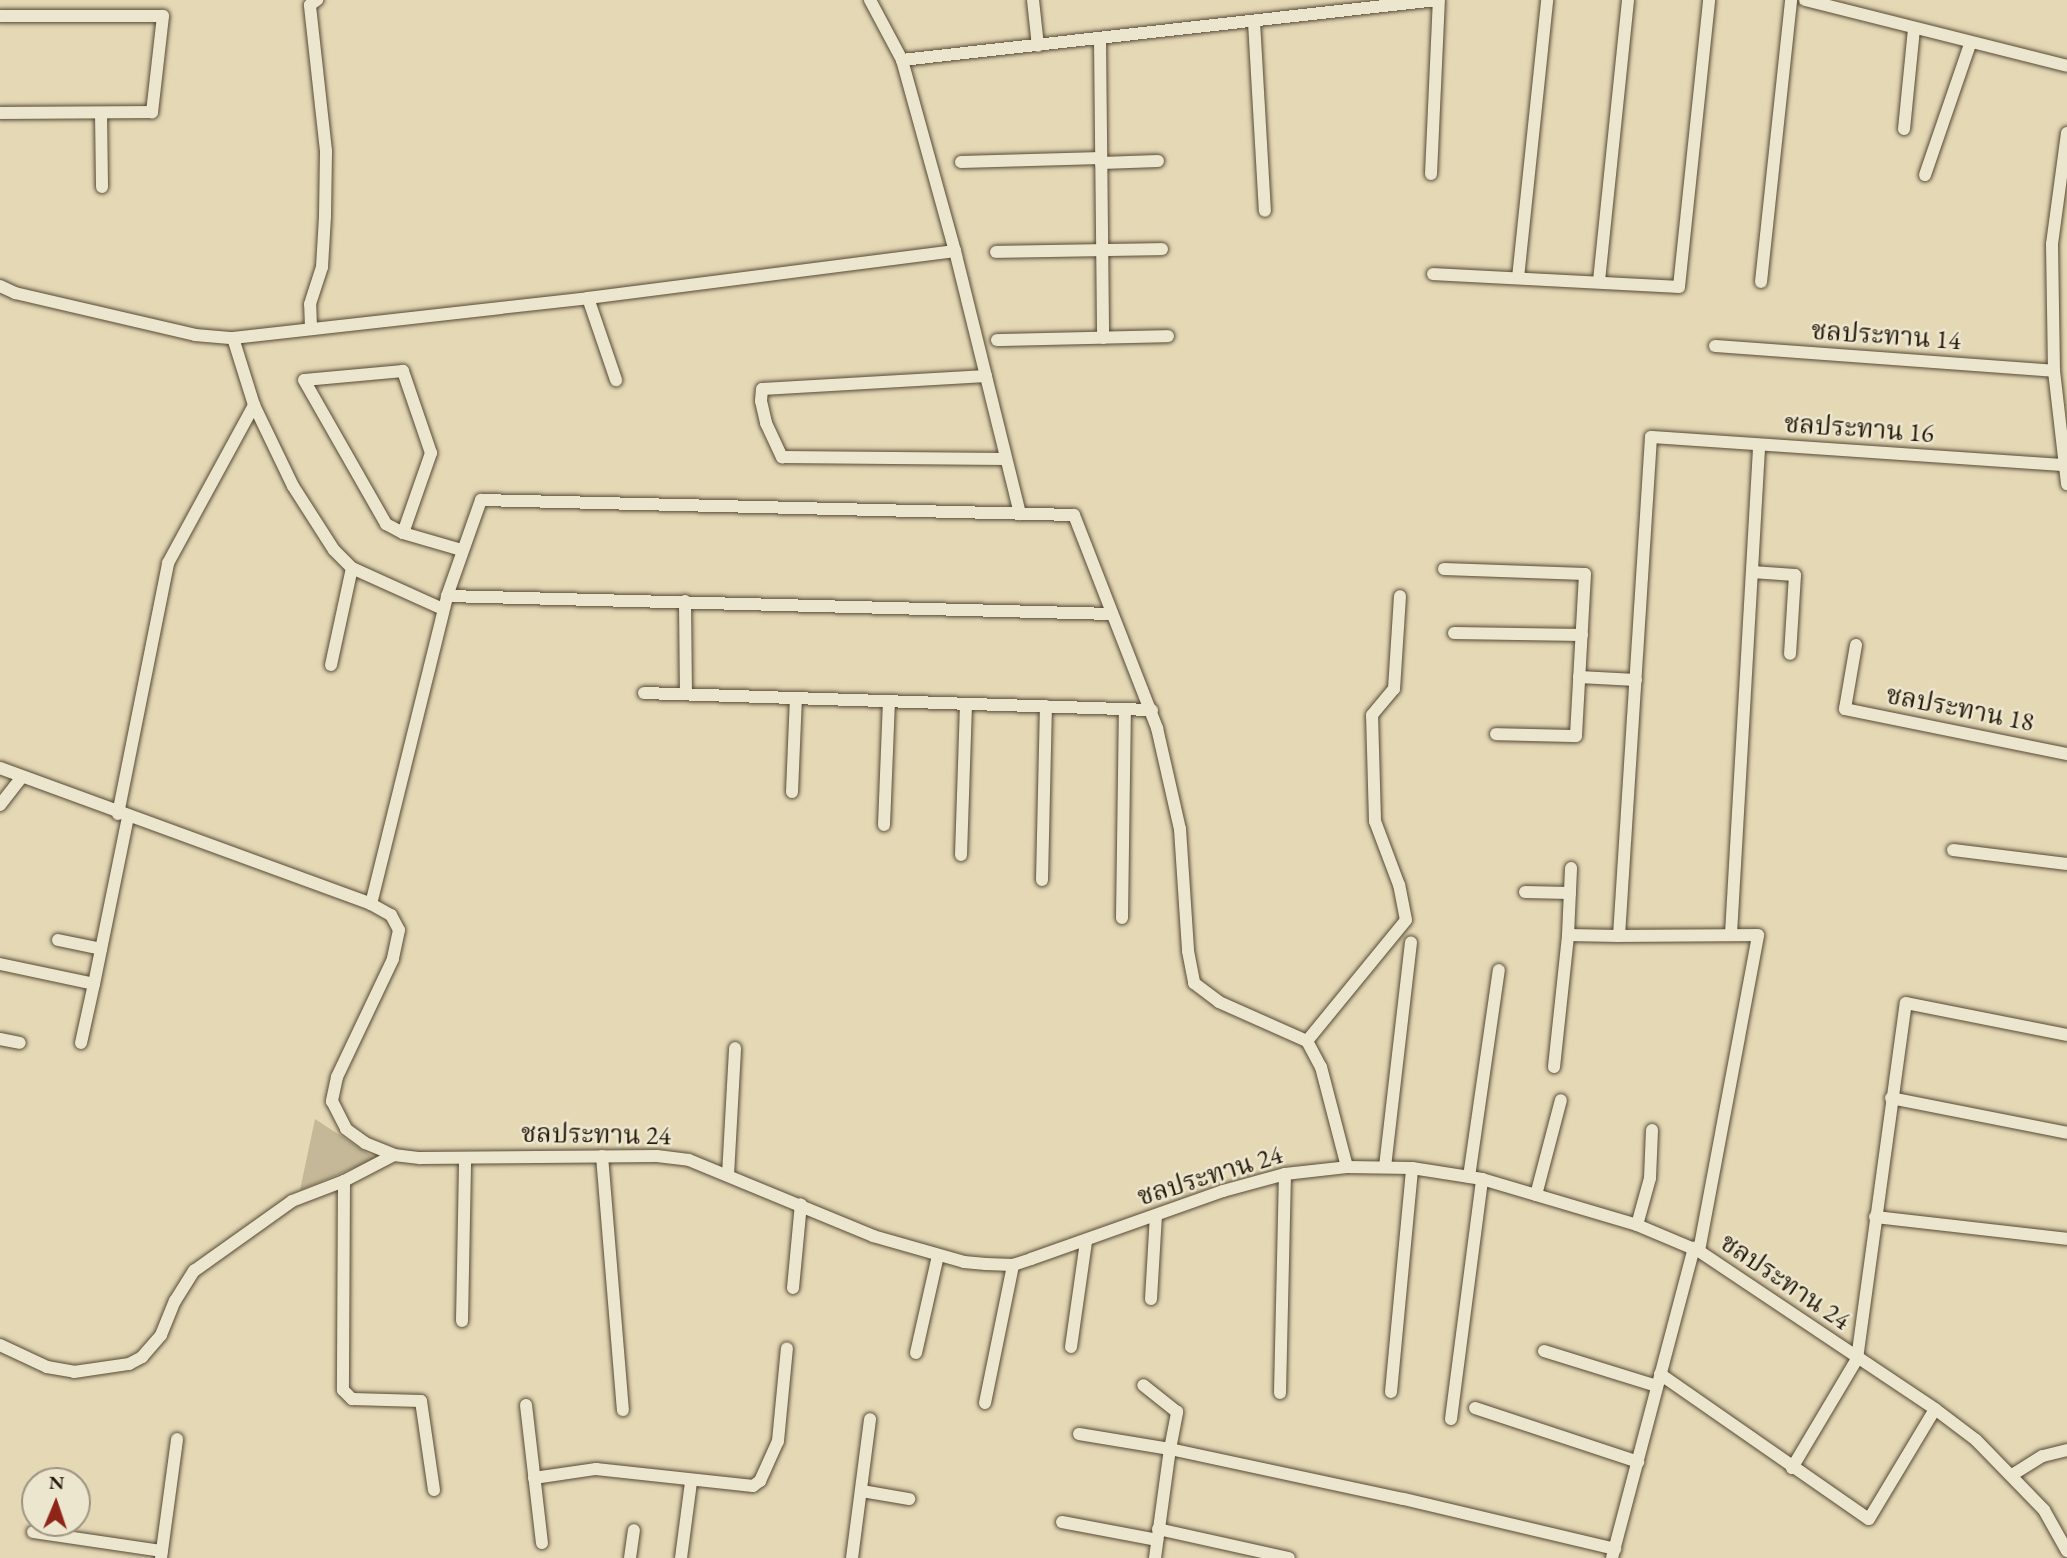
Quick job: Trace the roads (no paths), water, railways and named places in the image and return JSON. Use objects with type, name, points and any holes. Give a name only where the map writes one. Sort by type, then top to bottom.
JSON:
[{"type":"street","points":[[870,0],[902,60],[954,251],[1020,514]]},
{"type":"street","points":[[1033,0],[1038,46]]},
{"type":"street","points":[[902,60],[1100,40],[1438,0],[1430,174]]},
{"type":"street","points":[[1518,278],[1547,0]]},
{"type":"street","points":[[1599,281],[1628,0]]},
{"type":"street","points":[[1433,274],[1599,281],[1679,288],[1709,0]]},
{"type":"street","points":[[1761,282],[1791,0]]},
{"type":"street","points":[[1805,0],[1914,30],[2067,66]]},
{"type":"street","points":[[311,328],[310,304],[322,267],[326,151],[313,2]]},
{"type":"street","points":[[0,16],[163,16],[152,112],[0,113]]},
{"type":"street","points":[[1254,22],[1265,211]]},
{"type":"street","points":[[1904,129],[1914,30]]},
{"type":"street","points":[[1100,40],[1102,338]]},
{"type":"street","points":[[1925,175],[1970,44]]},
{"type":"street","points":[[101,113],[102,187]]},
{"type":"street","points":[[2067,133],[2052,244],[2054,371],[2067,484]]},
{"type":"street","points":[[961,162],[1158,161]]},
{"type":"street","points":[[996,253],[1162,249]]},
{"type":"street","points":[[0,286],[15,293],[195,335],[233,338],[588,298],[954,251]]},
{"type":"street","points":[[588,298],[616,380]]},
{"type":"street","points":[[997,340],[1168,336]]},
{"type":"street","points":[[233,338],[254,405],[293,486],[334,550],[352,568],[443,609]]},
{"type":"street","name":"ชลประทาน 14","points":[[1714,346],[2054,371]]},
{"type":"street","points":[[403,533],[431,453],[403,371],[304,380],[386,524],[403,533],[462,550]]},
{"type":"street","points":[[986,376],[762,389],[761,401],[766,423],[782,457],[1005,459]]},
{"type":"street","points":[[81,1043],[101,949],[168,563],[254,405]]},
{"type":"street","name":"ชลประทาน 16","points":[[1636,680],[1651,437],[2065,465]]},
{"type":"street","points":[[1731,934],[1759,445]]},
{"type":"street","points":[[371,904],[443,609],[481,500],[1074,515],[1152,710],[1180,828],[1188,951],[1194,982],[1219,1002],[1307,1041],[1321,1068],[1347,1167]]},
{"type":"street","points":[[331,664],[352,568]]},
{"type":"street","points":[[1444,569],[1585,574],[1576,736],[1496,734]]},
{"type":"street","points":[[1752,572],[1796,575],[1790,654]]},
{"type":"street","points":[[447,596],[1112,614]]},
{"type":"street","points":[[1307,1041],[1406,920],[1399,885],[1376,821],[1372,715],[1394,690],[1400,596]]},
{"type":"street","points":[[685,601],[686,694]]},
{"type":"street","points":[[1454,633],[1582,635]]},
{"type":"street","name":"ชลประทาน 18","points":[[1856,645],[1845,709],[2067,754]]},
{"type":"street","points":[[1579,677],[1636,680],[1619,936]]},
{"type":"street","points":[[644,693],[1152,710]]},
{"type":"street","points":[[792,792],[796,698]]},
{"type":"street","points":[[884,825],[889,701]]},
{"type":"street","points":[[961,855],[966,704]]},
{"type":"street","points":[[1041,880],[1046,706]]},
{"type":"street","points":[[1122,918],[1125,709]]},
{"type":"street","points":[[0,768],[123,816],[371,904],[391,915],[398,923],[400,937],[393,959],[337,1077],[332,1101],[346,1129],[365,1143],[394,1154]]},
{"type":"street","points":[[0,805],[22,777]]},
{"type":"street","points":[[1954,850],[2067,864]]},
{"type":"street","points":[[1554,1067],[1568,935],[1571,868]]},
{"type":"street","points":[[1525,892],[1570,893]]},
{"type":"street","points":[[1079,1434],[1170,1449],[1614,1554],[1659,1380],[1697,1250],[1758,935],[1568,935]]},
{"type":"street","points":[[58,940],[101,949]]},
{"type":"street","points":[[1385,1167],[1410,942]]},
{"type":"street","points":[[0,964],[94,984]]},
{"type":"street","points":[[1451,1419],[1499,970]]},
{"type":"street","points":[[1792,1468],[1857,1359],[1906,1003],[2067,1035]]},
{"type":"street","points":[[0,1039],[20,1043]]},
{"type":"street","points":[[729,1175],[736,1048]]},
{"type":"street","points":[[1891,1098],[2067,1133]]},
{"type":"street","points":[[1536,1195],[1561,1100]]},
{"type":"street","points":[[1637,1225],[1650,1178],[1652,1130]]},
{"type":"street","points":[[0,1345],[47,1367],[74,1372],[129,1364],[142,1357],[161,1335],[175,1301],[194,1271],[292,1202],[344,1181],[394,1154]]},
{"type":"street","name":"ชลประทาน 24","points":[[394,1154],[466,1158],[602,1156],[689,1160],[873,1236],[964,1262],[1013,1265],[1086,1242],[1252,1181],[1285,1174],[1347,1167],[1385,1167],[1412,1168],[1476,1178],[1637,1225],[1697,1250],[1857,1359],[1936,1409],[1976,1440],[2044,1510],[2067,1551]]},
{"type":"street","points":[[602,1156],[623,1410]]},
{"type":"street","points":[[462,1321],[466,1158]]},
{"type":"street","points":[[1391,1392],[1412,1168]]},
{"type":"street","points":[[1280,1393],[1285,1174]]},
{"type":"street","points":[[344,1181],[343,1390],[352,1398],[421,1401],[434,1490]]},
{"type":"street","points":[[793,1288],[801,1204]]},
{"type":"street","points":[[1151,1299],[1156,1216]]},
{"type":"street","points":[[1875,1217],[2067,1238]]},
{"type":"street","points":[[1070,1347],[1086,1242]]},
{"type":"street","points":[[916,1353],[938,1255]]},
{"type":"street","points":[[985,1403],[1013,1265]]},
{"type":"street","points":[[534,1478],[596,1469],[691,1482],[753,1486],[760,1480],[778,1441],[787,1349]]},
{"type":"street","points":[[1544,1351],[1659,1380],[1869,1519],[1936,1409]]},
{"type":"street","points":[[1143,1385],[1177,1412],[1155,1558]]},
{"type":"street","points":[[526,1405],[542,1543]]},
{"type":"street","points":[[1475,1408],[1638,1462]]},
{"type":"street","points":[[852,1558],[870,1419]]},
{"type":"street","points":[[61,1537],[161,1555],[177,1439]]},
{"type":"street","points":[[2012,1475],[2043,1456],[2067,1450]]},
{"type":"street","points":[[681,1558],[691,1482]]},
{"type":"street","points":[[862,1491],[909,1499]]},
{"type":"street","points":[[1062,1522],[1289,1558]]},
{"type":"street","points":[[630,1558],[634,1530]]}]
